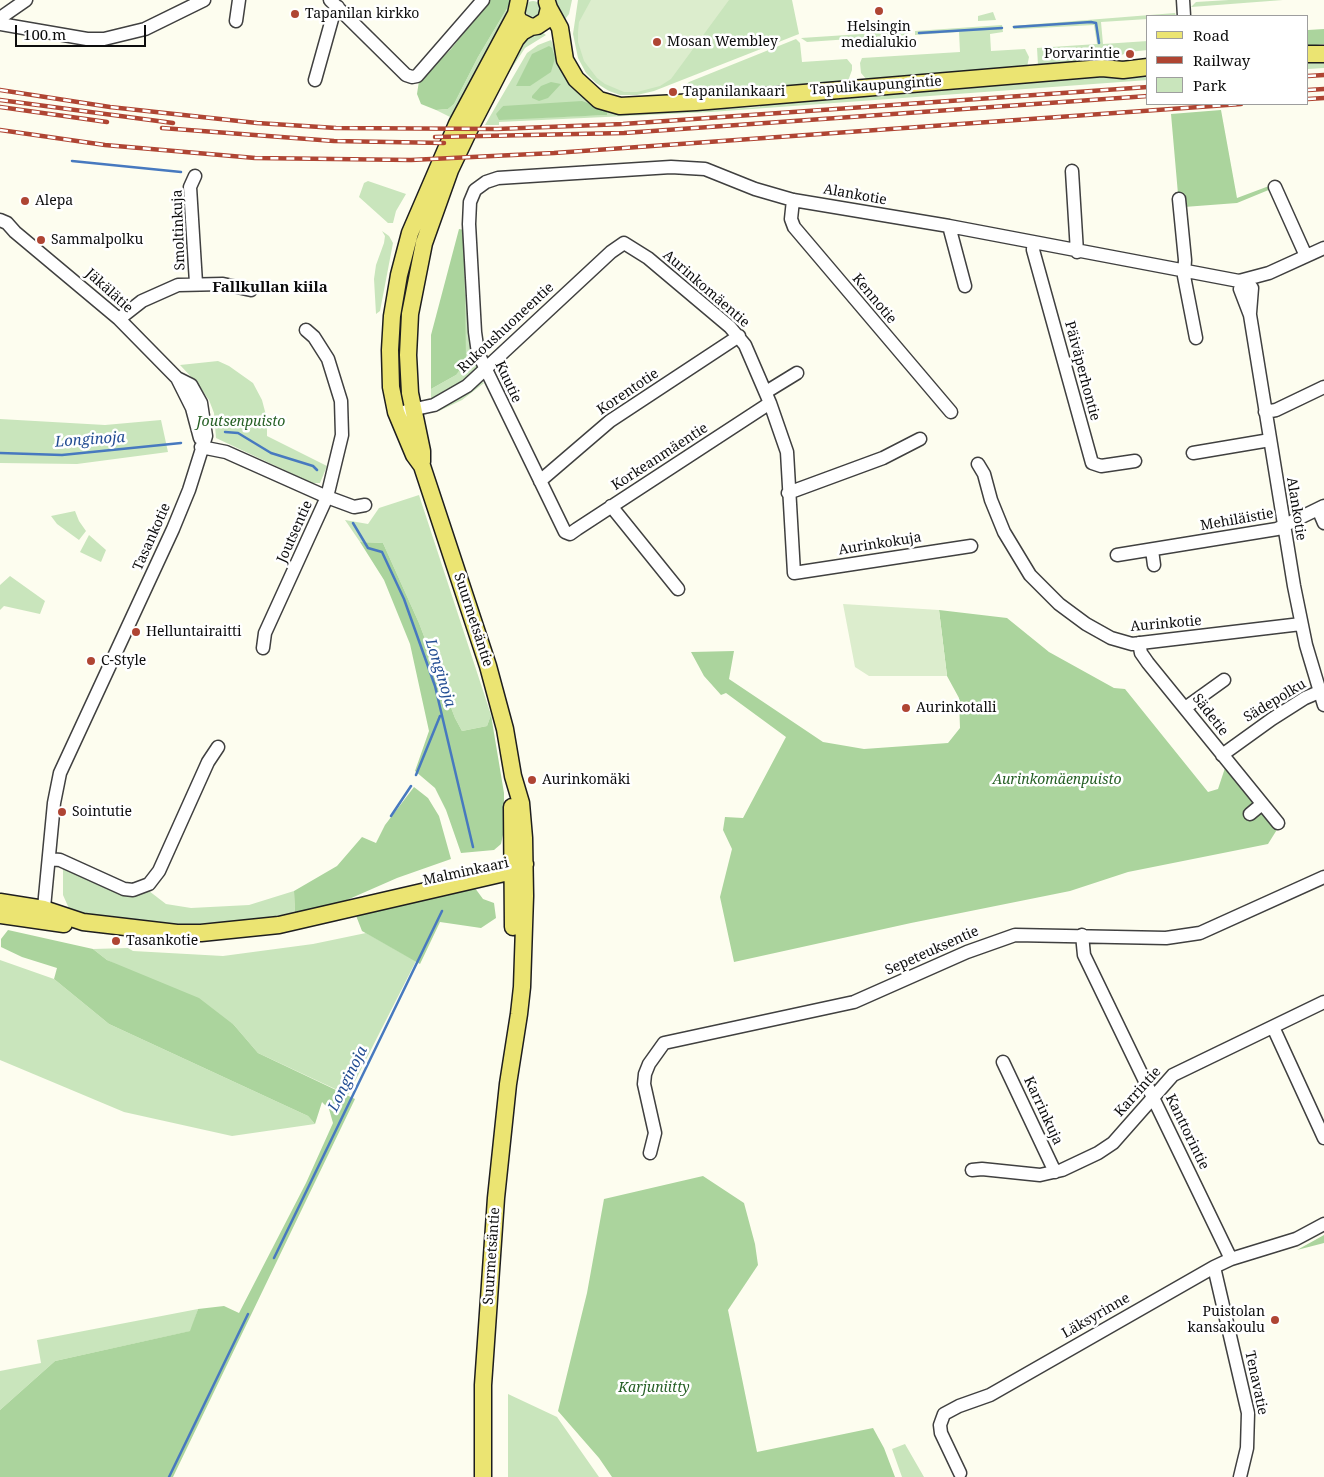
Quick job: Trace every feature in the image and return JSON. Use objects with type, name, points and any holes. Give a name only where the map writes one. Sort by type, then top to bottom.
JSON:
[{"type":"main road","points":[[436,187],[471,126],[516,39],[522,32],[546,20],[548,3]]},
{"type":"main road","name":"Tapulikaupungintie","points":[[548,3],[560,28],[561,45],[569,69],[583,88],[598,100],[620,106],[696,102],[1102,68],[1123,70],[1146,67]]},
{"type":"main road","points":[[518,7],[519,21],[547,32],[561,45]]},
{"type":"main road","points":[[436,187],[457,124],[518,7]]},
{"type":"main road","name":"Tapulikaupungintie","points":[[1102,68],[1122,62],[1146,58]]},
{"type":"main road","name":"Suurmetsäntie","points":[[422,466],[422,451],[413,410],[408,355],[410,314],[436,187]]},
{"type":"main road","name":"Suurmetsäntie","points":[[436,187],[410,233],[399,275],[392,316],[391,378],[396,412],[414,455],[422,466],[488,666],[505,729],[513,776],[522,987],[514,1037],[496,1198],[487,1321],[483,1477]]},
{"type":"main road","name":"Malminkaari","points":[[0,902],[43,915],[83,922],[177,933],[201,933],[279,925],[360,905],[385,892],[447,874],[517,865]]},
{"type":"main road","name":"Malminkaari","points":[[0,914],[43,915]]},
{"type":"street","points":[[0,18],[26,0]]},
{"type":"street","points":[[0,24],[88,39],[104,39],[145,29],[204,0]]},
{"type":"street","points":[[236,21],[239,0]]},
{"type":"street","points":[[334,3],[406,75],[412,77],[417,76],[483,0]]},
{"type":"street","points":[[1183,0],[1184,15]]},
{"type":"street","points":[[315,80],[334,12],[334,3]]},
{"type":"street","name":"Alankotie","points":[[470,202],[476,190],[486,182],[498,178],[671,166],[706,169],[755,189],[793,200],[949,226],[1077,252],[1246,280],[1240,289],[1250,315],[1301,624],[1324,705]]},
{"type":"street","points":[[1072,171],[1077,252]]},
{"type":"street","name":"Smoltinkuja","points":[[194,176],[190,188],[196,283]]},
{"type":"street","points":[[1275,187],[1306,256]]},
{"type":"street","points":[[1178,199],[1184,270],[1196,338]]},
{"type":"street","name":"Kennotie","points":[[793,200],[791,219],[794,226],[951,412]]},
{"type":"street","name":"Kuutie","points":[[470,202],[469,233],[478,353],[565,532]]},
{"type":"street","name":"Jäkälätie","points":[[0,220],[7,223],[15,232],[119,319],[177,378],[191,386],[201,403],[206,436],[202,447]]},
{"type":"street","points":[[949,226],[965,286]]},
{"type":"street","name":"Jäkälätie","points":[[0,228],[15,232]]},
{"type":"street","name":"Rukoushuoneentie","points":[[396,412],[429,406],[450,397],[467,386],[611,252],[624,243]]},
{"type":"street","name":"Aurinkomäentie","points":[[624,243],[648,258],[739,336],[768,398],[787,452],[794,573]]},
{"type":"street","name":"Päiväperhontie","points":[[1033,243],[1033,250],[1092,463],[1094,466],[1101,466],[1135,461]]},
{"type":"street","points":[[1246,280],[1270,273],[1324,248]]},
{"type":"street","points":[[119,319],[155,294],[178,285],[196,283],[223,284],[251,290]]},
{"type":"street","points":[[306,330],[314,337],[328,359],[341,401],[342,435],[327,497],[354,508],[365,504]]},
{"type":"street","name":"Korentotie","points":[[540,481],[610,421],[739,336]]},
{"type":"street","name":"Korkeanmäentie","points":[[565,532],[570,534],[611,506],[768,398],[797,373]]},
{"type":"street","points":[[1265,412],[1276,410],[1324,387]]},
{"type":"street","points":[[788,493],[883,458],[920,439]]},
{"type":"street","points":[[1193,452],[1270,440]]},
{"type":"street","name":"Joutsentie","points":[[202,447],[226,452],[327,497],[265,632],[262,648]]},
{"type":"street","name":"Tasankotie","points":[[43,915],[54,803],[60,774],[173,529],[199,463],[202,447]]},
{"type":"street","name":"Aurinkotie","points":[[978,464],[984,474],[991,500],[1004,532],[1030,575],[1059,604],[1086,624],[1120,642],[1139,643],[1301,624]]},
{"type":"street","points":[[611,506],[678,589]]},
{"type":"street","points":[[1321,508],[1324,523]]},
{"type":"street","name":"Mehiläistie","points":[[1117,555],[1277,529],[1321,508]]},
{"type":"street","name":"Aurinkokuja","points":[[794,573],[971,546]]},
{"type":"street","points":[[1152,550],[1154,565]]},
{"type":"street","name":"Sädetie","points":[[1139,643],[1141,653],[1278,823]]},
{"type":"street","points":[[1185,708],[1224,680]]},
{"type":"street","name":"Sädepolku","points":[[1222,755],[1272,718],[1304,698],[1319,692]]},
{"type":"street","points":[[50,859],[60,860],[124,889],[133,890],[149,884],[159,871],[208,762],[218,747]]},
{"type":"street","points":[[1250,814],[1262,804]]},
{"type":"street","name":"Sepeteuksentie","points":[[650,1153],[655,1133],[644,1084],[645,1074],[649,1064],[664,1043],[854,1002],[1003,937],[1028,934],[1166,938],[1200,933],[1324,877]]},
{"type":"street","name":"Kanttorintie","points":[[1082,935],[1084,955],[1231,1258]]},
{"type":"street","name":"Karrintie","points":[[972,1170],[1040,1175],[1055,1172],[1108,1147],[1173,1075],[1324,1002]]},
{"type":"street","points":[[1273,1027],[1324,1138]]},
{"type":"street","name":"Karrinkuja","points":[[1003,1062],[1055,1172]]},
{"type":"street","name":"Läksyrinne","points":[[960,1473],[941,1433],[940,1425],[944,1414],[959,1406],[990,1395],[1231,1258],[1282,1245],[1324,1224]]},
{"type":"street","name":"Tenavatie","points":[[1214,1267],[1248,1413],[1248,1448],[1240,1477]]},
{"type":"green space","points":[[490,0],[512,0],[478,57],[454,104],[448,109],[436,110],[421,104],[417,94],[419,81],[451,49]]},
{"type":"green space","points":[[512,0],[510,14],[454,119],[436,110],[448,109],[454,104],[478,57]]},
{"type":"green space","points":[[552,0],[572,0],[569,14],[563,22]]},
{"type":"green space","points":[[578,0],[792,0],[799,34],[654,91],[637,95],[620,95],[596,83],[586,73],[578,58],[573,34]]},
{"type":"green space","points":[[591,0],[729,0],[671,79],[660,86],[637,92],[624,92],[605,84],[597,78],[584,61],[578,42],[579,22]]},
{"type":"green space","points":[[1283,0],[1191,7],[1196,2]]},
{"type":"green space","points":[[533,1],[539,3],[541,9],[539,15],[533,17],[527,15],[525,9],[527,3]]},
{"type":"green space","points":[[993,12],[996,20],[978,21],[978,16]]},
{"type":"green space","points":[[1175,13],[1176,15],[1150,15]]},
{"type":"green space","points":[[1146,15],[1146,19],[1101,22],[1103,44],[1146,41],[1146,50],[1128,52],[1105,63],[1042,69],[1038,65],[1037,48],[1097,44],[1094,25],[1019,29],[1014,29],[1012,26]]},
{"type":"green space","points":[[1002,25],[1003,32],[990,34],[991,51],[1025,49],[1029,57],[1027,67],[867,80],[861,73],[860,63],[862,58],[960,52],[959,32],[915,35],[915,31]]},
{"type":"green space","points":[[1324,29],[1324,44],[1309,46],[1309,30]]},
{"type":"green space","points":[[540,31],[546,35],[525,48],[506,77],[502,76],[524,34]]},
{"type":"green space","points":[[908,31],[908,35],[807,42],[801,38]]},
{"type":"green space","points":[[796,39],[800,43],[802,62],[847,59],[852,65],[848,81],[843,84],[712,93],[710,90],[683,91],[681,89],[689,82]]},
{"type":"green space","points":[[551,40],[561,65],[581,94],[705,106],[707,110],[760,107],[760,103],[1146,70],[1146,80],[711,112],[499,122],[499,125],[485,125],[527,53],[538,45]],"holes":[[[503,106],[606,115],[499,119]]]},
{"type":"green space","points":[[549,46],[552,48],[555,58],[551,72],[530,86],[516,86],[532,54]]},
{"type":"green space","points":[[1324,57],[1324,68],[1309,69],[1309,58]]},
{"type":"green space","points":[[551,82],[561,84],[548,98],[539,101],[532,98],[541,86]]},
{"type":"green space","points":[[582,101],[607,110],[607,115],[499,120],[496,114],[503,106]]},
{"type":"green space","points":[[1221,110],[1237,198],[1269,186],[1271,189],[1237,203],[1184,207],[1178,194],[1171,114]]},
{"type":"green space","points":[[368,181],[406,194],[396,211],[393,223],[388,223],[359,197],[364,183]]},
{"type":"green space","points":[[459,229],[464,230],[466,360],[456,375],[431,389],[431,335]]},
{"type":"green space","points":[[382,231],[389,236],[393,243],[380,311],[376,314],[374,279],[376,265],[384,243],[385,236]]},
{"type":"green space","points":[[467,278],[477,368],[475,373],[468,379],[431,401],[431,389],[456,375]]},
{"type":"green space","name":"Joutsenpuisto","points":[[218,361],[229,366],[253,383],[262,400],[267,419],[267,436],[327,466],[320,483],[312,483],[216,438],[214,413],[209,400],[180,365]]},
{"type":"green space","points":[[480,381],[484,383],[462,400],[439,411],[433,411]]},
{"type":"green space","points":[[0,419],[105,425],[161,420],[168,452],[77,464],[0,463]]},
{"type":"green space","points":[[419,495],[491,715],[487,726],[462,731],[455,718],[419,623],[383,543],[360,542],[345,520],[368,524],[379,508]]},
{"type":"green space","points":[[75,511],[86,531],[79,540],[57,524],[51,516]]},
{"type":"green space","points":[[89,535],[106,550],[101,562],[80,552]]},
{"type":"green space","points":[[360,542],[383,543],[419,623],[455,718],[462,731],[487,726],[491,715],[504,793],[504,830],[501,844],[494,850],[461,853],[446,810],[435,788],[415,771],[429,731],[410,644],[384,580]]},
{"type":"green space","points":[[10,576],[45,601],[40,614],[4,606],[0,610],[0,585]]},
{"type":"green space","points":[[843,604],[939,610],[947,676],[869,676],[855,667]]},
{"type":"green space","name":"Aurinkomäenpuisto","points":[[939,610],[1007,618],[1049,652],[1114,688],[1125,689],[1208,792],[1218,789],[1226,765],[1261,811],[1278,828],[1268,844],[1128,872],[1070,891],[911,923],[734,962],[720,897],[732,849],[723,830],[725,817],[743,818],[786,737],[726,693],[721,695],[704,676],[691,652],[734,651],[729,679],[823,742],[864,749],[948,743],[960,728],[959,698],[947,676]]},
{"type":"green space","points":[[414,787],[428,798],[439,816],[451,859],[397,878],[340,903],[295,913],[294,891],[337,866],[362,837],[376,843],[385,825]]},
{"type":"green space","points":[[63,868],[149,891],[166,904],[191,908],[249,905],[294,891],[295,913],[238,922],[198,925],[146,924],[71,913],[63,895]]},
{"type":"green space","points":[[472,884],[483,899],[494,903],[496,918],[481,928],[440,922],[420,964],[362,931],[355,913]]},
{"type":"green space","points":[[8,930],[93,949],[107,960],[199,998],[234,1025],[258,1053],[355,1099],[173,1477],[0,1477],[0,1410],[55,1361],[190,1331],[198,1309],[224,1306],[239,1313],[306,1183],[333,1123],[329,1109],[322,1102],[315,1124],[308,1116],[109,1024],[54,979],[57,968],[22,957],[1,947],[1,939]]},
{"type":"green space","points":[[366,933],[416,961],[348,1095],[258,1053],[234,1025],[107,960],[93,949],[128,948],[133,951],[223,956],[313,944]]},
{"type":"green space","points":[[0,960],[54,979],[109,1024],[308,1116],[315,1124],[232,1136],[124,1112],[0,1060]]},
{"type":"green space","name":"Karjuniitty","points":[[703,1176],[744,1203],[755,1244],[758,1265],[728,1310],[757,1452],[873,1428],[884,1448],[895,1477],[612,1477],[599,1458],[558,1411],[587,1293],[604,1199]]},
{"type":"green space","points":[[1324,1235],[1324,1243],[1297,1250]]},
{"type":"green space","points":[[198,1309],[191,1331],[55,1361],[0,1410],[0,1371],[41,1363],[37,1340]]},
{"type":"green space","points":[[508,1394],[557,1417],[599,1477],[508,1477]]},
{"type":"green space","points":[[905,1444],[924,1477],[902,1477],[892,1449]]},
{"type":"waterway","points":[[1014,27],[1091,22],[1096,23],[1099,43]]},
{"type":"waterway","points":[[919,33],[1002,28]]},
{"type":"waterway","points":[[72,161],[181,172]]},
{"type":"waterway","name":"Longinoja","points":[[225,432],[238,433],[271,453],[313,466],[317,470]]},
{"type":"waterway","name":"Longinoja","points":[[0,453],[62,455],[181,443]]},
{"type":"waterway","name":"Longinoja","points":[[353,523],[368,548],[382,552],[404,599],[435,686],[473,847]]},
{"type":"waterway","points":[[416,775],[440,716]]},
{"type":"waterway","points":[[391,816],[411,786]]},
{"type":"waterway","name":"Longinoja","points":[[274,1258],[442,911]]},
{"type":"waterway","name":"Longinoja","points":[[169,1477],[248,1314]]},
{"type":"railway","points":[[1309,76],[1324,75]]},
{"type":"railway","points":[[0,90],[110,107],[257,123],[336,128],[497,129],[623,124],[1146,87]]},
{"type":"railway","points":[[1309,90],[1324,89]]},
{"type":"railway","points":[[435,137],[624,133],[1146,96]]},
{"type":"railway","points":[[1309,99],[1324,98]]},
{"type":"railway","points":[[0,100],[173,123]]},
{"type":"railway","points":[[0,130],[105,145],[255,158],[411,160],[554,153],[1227,105]]},
{"type":"railway","points":[[0,107],[107,122]]},
{"type":"railway","points":[[162,128],[334,141],[444,143]]},
{"type":"place","name":"Helsingin medialukio","points":[[879,11]]},
{"type":"place","name":"Tapanilan kirkko","points":[[295,14]]},
{"type":"place","name":"Mosan Wembley","points":[[657,42]]},
{"type":"place","name":"Porvarintie","points":[[1130,54]]},
{"type":"place","name":"Tapanilankaari","points":[[673,92]]},
{"type":"place","name":"Alepa","points":[[25,201]]},
{"type":"place","name":"Sammalpolku","points":[[41,240]]},
{"type":"place","name":"Helluntairaitti","points":[[136,632]]},
{"type":"place","name":"C-Style","points":[[91,661]]},
{"type":"place","name":"Aurinkotalli","points":[[906,708]]},
{"type":"place","name":"Aurinkomäki","points":[[532,780]]},
{"type":"place","name":"Sointutie","points":[[62,812]]},
{"type":"place","name":"Tasankotie","points":[[116,941]]},
{"type":"place","name":"Puistolan kansakoulu","points":[[1275,1320]]},
{"type":"district","name":"Fallkullan kiila","points":[[270,288]]}]
